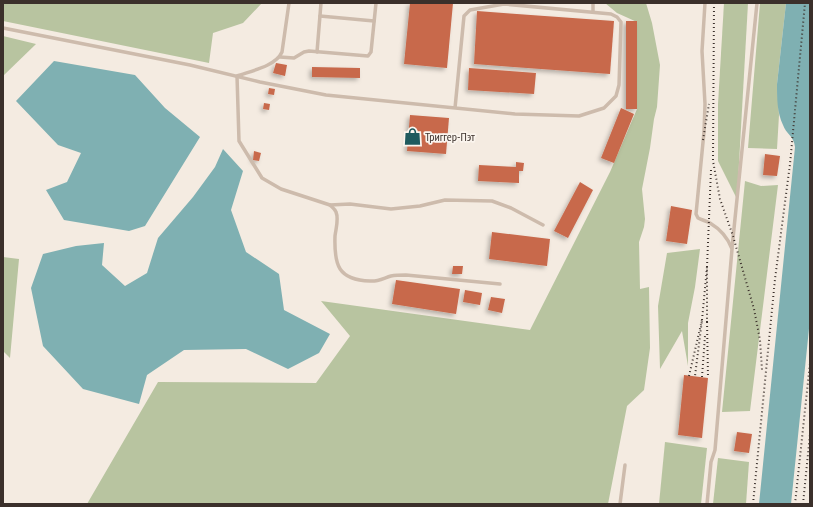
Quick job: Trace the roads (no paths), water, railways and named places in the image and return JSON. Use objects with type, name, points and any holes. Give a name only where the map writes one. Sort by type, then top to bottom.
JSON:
[{"type":"lane","points":[[280,57],[282,52],[288,3]]},
{"type":"lane","points":[[317,52],[321,3]]},
{"type":"lane","points":[[236,76],[268,64],[280,57],[294,58],[304,52],[368,56],[371,52],[376,3]]},
{"type":"lane","points":[[593,12],[594,3]]},
{"type":"lane","points":[[705,3],[702,51],[705,104],[704,132],[696,214],[698,218],[710,222],[719,230],[728,239],[732,249]]},
{"type":"lane","points":[[707,504],[711,462],[715,450],[732,249],[757,3]]},
{"type":"lane","points":[[3,28],[326,95],[455,108],[515,114],[579,116],[604,108],[616,96],[619,85],[621,22],[617,17],[611,14],[504,4],[470,10],[464,16],[455,108]]},
{"type":"lane","points":[[320,16],[374,21]]},
{"type":"lane","points":[[236,76],[239,141],[262,178],[281,189],[330,205],[350,204],[391,209],[420,206],[445,200],[492,201],[510,208],[543,225]]},
{"type":"lane","points":[[330,205],[336,211],[336,257],[338,267],[344,274],[356,280],[372,282],[393,276],[406,275],[500,284]]},
{"type":"lane","points":[[620,504],[625,465]]},
{"type":"water","points":[[786,3],[810,3],[810,319],[791,504],[759,504],[795,147],[793,140],[784,128],[778,110],[777,100],[777,84]]},
{"type":"water","points":[[54,61],[135,75],[165,108],[200,137],[145,226],[129,231],[64,220],[46,190],[67,182],[81,153],[58,145],[16,101]]},
{"type":"water","points":[[223,149],[243,171],[231,210],[246,252],[279,274],[284,310],[330,334],[319,353],[288,369],[246,349],[184,350],[147,375],[139,404],[83,389],[43,346],[31,288],[43,254],[76,246],[104,243],[102,265],[125,286],[147,273],[158,238],[193,197],[215,167]]},
{"type":"railway","points":[[714,3],[713,161],[720,199],[733,236],[754,309],[760,340],[762,370]]},
{"type":"railway","points":[[753,504],[775,279],[790,164],[805,3]]},
{"type":"railway","points":[[703,140],[709,104]]},
{"type":"railway","points":[[707,267],[711,170]]},
{"type":"railway","points":[[702,320],[707,267],[707,320]]},
{"type":"railway","points":[[689,376],[702,320],[695,376]]},
{"type":"railway","points":[[707,322],[707,320],[708,378]]},
{"type":"railway","points":[[702,377],[705,336]]},
{"type":"railway","points":[[795,504],[810,363]]},
{"type":"railway","points":[[803,504],[810,434]]},
{"type":"place","name":"Триггер-Пэт","points":[[412,136]]}]
